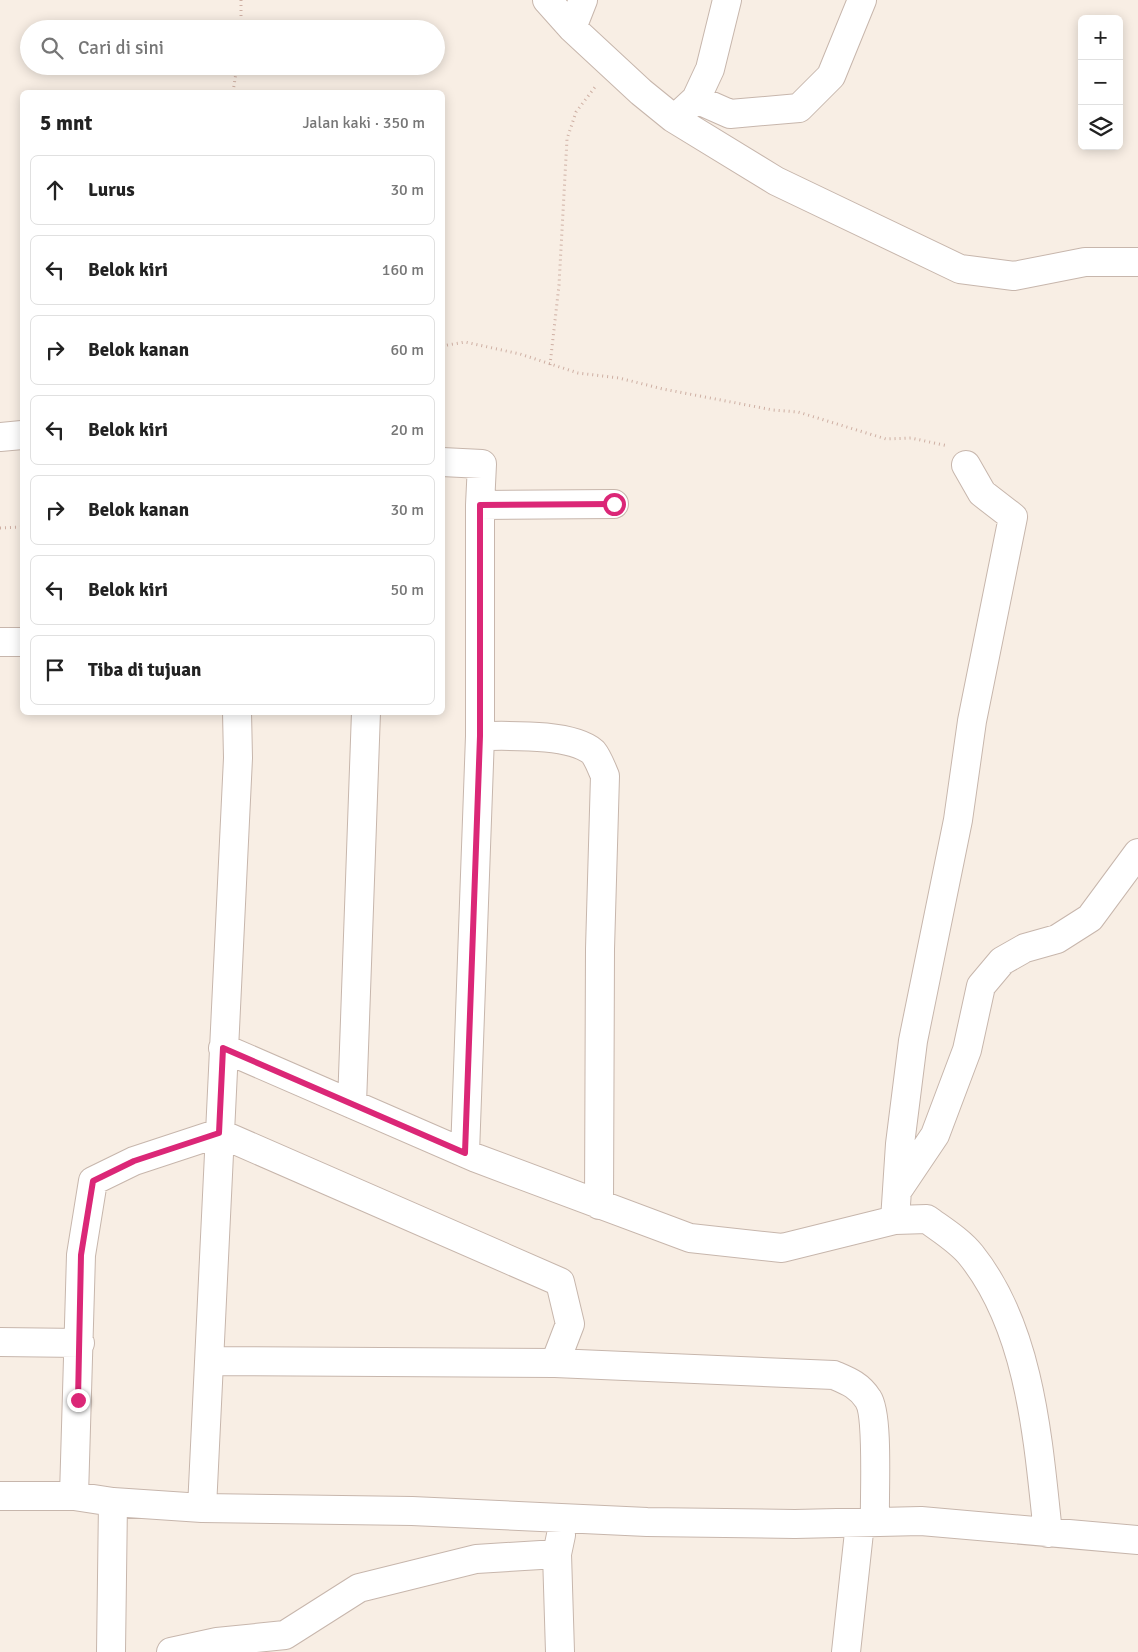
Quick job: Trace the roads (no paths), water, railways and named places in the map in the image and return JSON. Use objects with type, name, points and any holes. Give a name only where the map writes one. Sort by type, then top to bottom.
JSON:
[{"type":"street","points":[[547,0],[572,28],[673,118],[776,181],[960,268],[1014,276],[1085,262],[1138,262]]},
{"type":"street","points":[[572,28],[583,0]]},
{"type":"street","points":[[673,118],[696,99],[710,69],[727,0]]},
{"type":"street","points":[[696,99],[730,114],[798,108],[831,76],[862,0]]},
{"type":"street","points":[[0,436],[20,435]]},
{"type":"street","points":[[445,462],[482,464],[480,505],[480,736],[465,1153]]},
{"type":"street","points":[[895,1220],[912,1041],[958,820],[972,721],[1013,516],[982,493],[966,465]]},
{"type":"street","points":[[480,505],[614,504]]},
{"type":"street","points":[[0,642],[20,642]]},
{"type":"street","points":[[202,1508],[238,768],[238,715]]},
{"type":"street","points":[[352,1104],[366,715]]},
{"type":"street","points":[[480,736],[518,737],[579,743],[594,753],[605,776],[600,949],[599,1205]]},
{"type":"street","points":[[897,1192],[935,1135],[967,1050],[981,986],[1002,961],[1025,948],[1057,939],[1090,918],[1138,853]]},
{"type":"street","points":[[223,1048],[465,1153],[690,1238],[782,1248],[895,1220],[927,1219],[971,1254],[1001,1303],[1023,1359],[1048,1533]]},
{"type":"street","points":[[74,1496],[80,1343],[81,1255],[93,1181],[134,1161],[219,1133],[560,1282],[570,1324],[555,1363]]},
{"type":"street","points":[[0,1342],[80,1343]]},
{"type":"street","points":[[209,1361],[555,1363],[834,1374],[856,1384],[870,1400],[874,1426],[867,1522],[846,1652]]},
{"type":"street","points":[[0,1496],[74,1496],[114,1502],[202,1508],[412,1511],[564,1519],[795,1524],[921,1521],[1138,1540]]},
{"type":"street","points":[[111,1652],[114,1502]]},
{"type":"street","points":[[560,1652],[557,1554],[564,1519]]},
{"type":"street","points":[[171,1652],[216,1642],[285,1644],[358,1588],[476,1559],[557,1554]]}]
